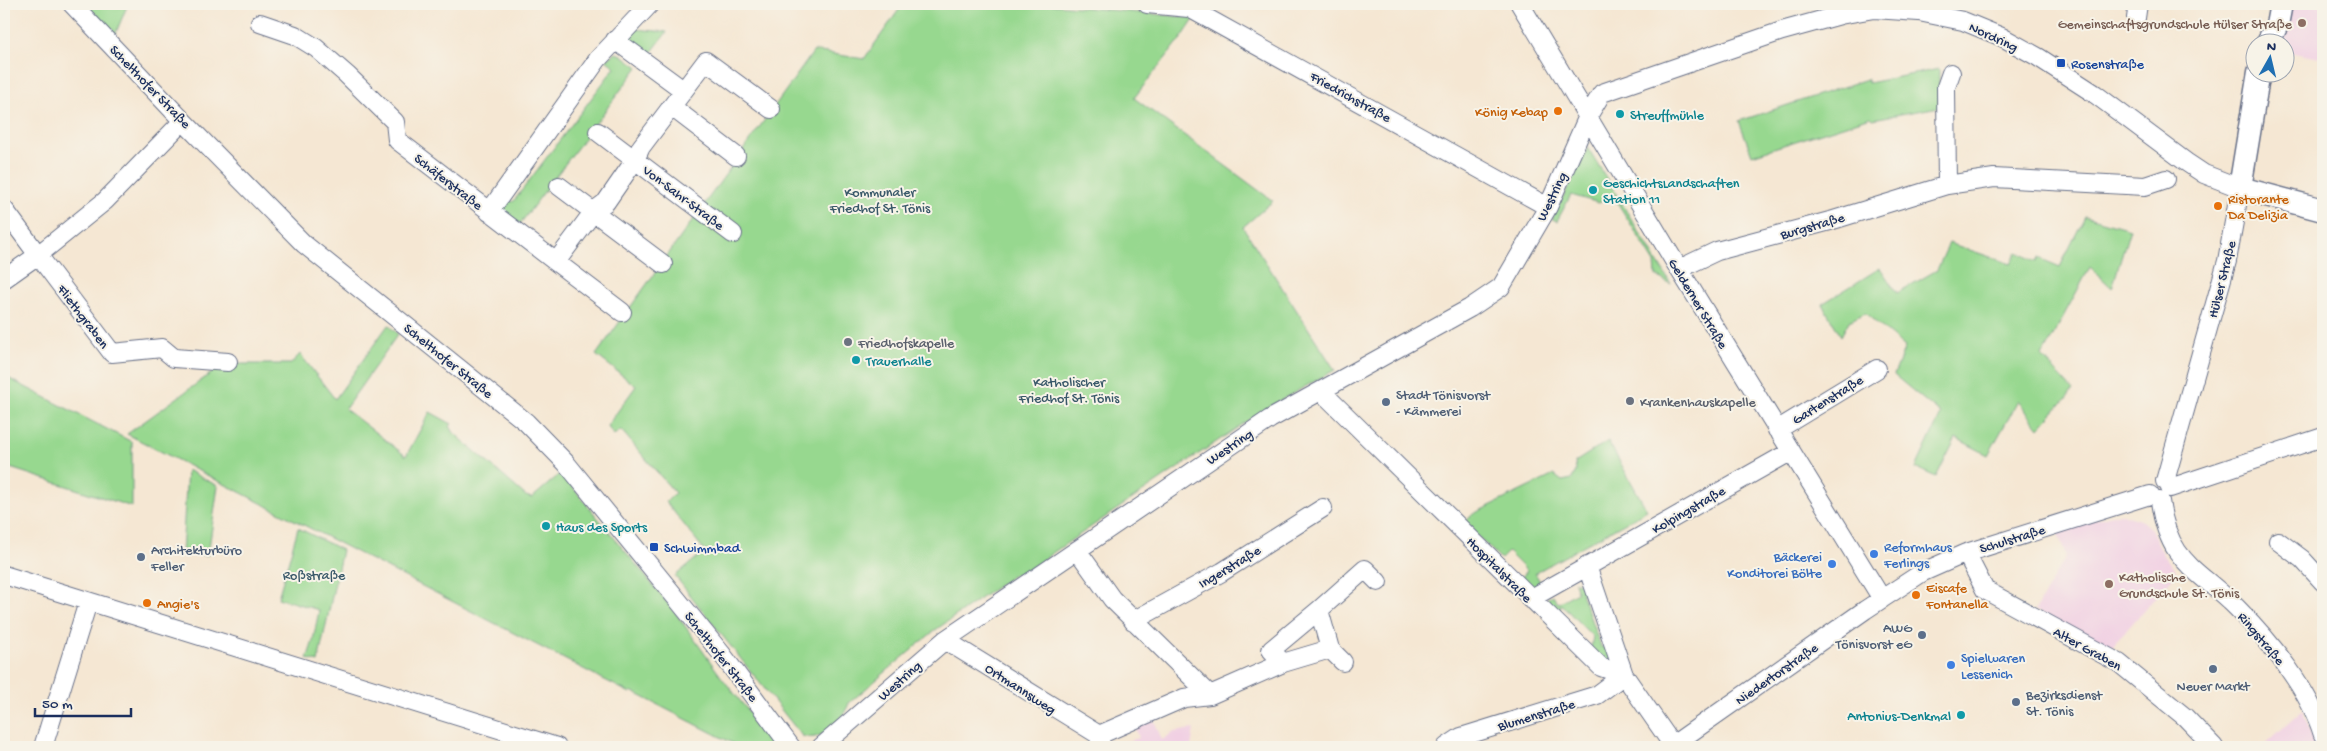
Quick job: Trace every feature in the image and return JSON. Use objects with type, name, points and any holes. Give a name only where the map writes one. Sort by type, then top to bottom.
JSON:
[{"type":"main road","points":[[2267,32],[2270,4]]},
{"type":"main road","points":[[2272,32],[2277,24],[2280,4]]},
{"type":"main road","name":"Hülser Straße","points":[[2240,188],[2257,82]]},
{"type":"main road","name":"Nordring","points":[[2240,188],[2323,210]]},
{"type":"street","name":"Schelthofer Straße","points":[[72,4],[183,121],[304,244],[526,422],[566,463],[722,653],[791,747]]},
{"type":"street","name":"Schäferstraße","points":[[260,23],[295,35],[316,48],[347,75],[394,122],[397,140],[489,212],[598,59],[650,4]]},
{"type":"street","name":"Friedrichstraße","points":[[1147,4],[1189,8],[1548,207]]},
{"type":"street","name":"Gelderner Straße","points":[[1520,4],[1790,452],[1882,599]]},
{"type":"street","name":"Nordring","points":[[1588,116],[1602,93],[1782,32],[1874,6],[1919,12],[1963,21],[2002,38],[2070,78],[2204,174],[2240,188]]},
{"type":"street","points":[[615,40],[683,90]]},
{"type":"street","name":"Von-Sahr-Straße","points":[[556,262],[594,211],[606,202],[635,160],[641,147],[706,61],[771,109]]},
{"type":"street","points":[[1947,185],[1946,86],[1951,73]]},
{"type":"street","points":[[672,107],[736,156]]},
{"type":"street","name":"Westring","points":[[822,747],[945,640],[1270,419],[1487,298],[1501,287],[1548,207],[1588,116]]},
{"type":"street","points":[[4,279],[38,255],[105,201],[183,121]]},
{"type":"street","name":"Von-Sahr-Straße","points":[[598,132],[733,234]]},
{"type":"street","name":"Burgstraße","points":[[1679,269],[1717,251],[1830,221],[1947,185],[1994,178],[2145,186],[2166,179]]},
{"type":"street","points":[[559,186],[663,264]]},
{"type":"street","name":"Hülser Straße","points":[[2161,491],[2227,261],[2240,188]]},
{"type":"street","name":"Fliethgraben","points":[[4,209],[112,353],[162,348],[174,358],[228,362]]},
{"type":"street","points":[[489,212],[622,312]]},
{"type":"street","name":"Gartenstraße","points":[[1777,430],[1877,369]]},
{"type":"street","name":"Hospitalstraße","points":[[1321,391],[1601,667],[1624,675]]},
{"type":"street","name":"Schulstraße","points":[[1882,599],[1923,572],[1966,552],[2161,491],[2323,437]]},
{"type":"street","name":"Kolpingstraße","points":[[1530,599],[1790,452]]},
{"type":"street","name":"Ringstraße","points":[[2161,491],[2163,524],[2185,564],[2237,608],[2259,632],[2299,684],[2323,735]]},
{"type":"street","name":"Ingerstraße","points":[[1133,621],[1222,572],[1323,508]]},
{"type":"street","points":[[2278,541],[2302,559],[2323,582]]},
{"type":"street","points":[[1077,550],[1112,599],[1210,695],[1283,663],[1330,649]]},
{"type":"street","name":"Alter Graben","points":[[1966,552],[1985,590],[2118,663],[2185,717],[2214,747]]},
{"type":"street","points":[[1587,566],[1624,675],[1672,746]]},
{"type":"street","points":[[1283,663],[1271,650],[1364,569],[1378,582]]},
{"type":"street","points":[[4,575],[556,747]]},
{"type":"street","name":"Niedertorstraße","points":[[1672,746],[1882,599]]},
{"type":"street","points":[[43,747],[88,602]]},
{"type":"street","points":[[1319,610],[1330,649],[1343,662]]},
{"type":"street","name":"Ortmannsweg","points":[[945,640],[1100,741],[1184,698],[1210,695]]},
{"type":"street","name":"Blumenstraße","points":[[1446,747],[1461,737],[1596,695],[1624,675]]},
{"type":"shaded area","name":"Gemeinschaftsgrundschule Hülser Straße","points":[[2284,4],[2323,4],[2323,59],[2294,53],[2294,32],[2279,32]]},
{"type":"shaded area","name":"Katholische Grundschule St. Tönis","points":[[2120,513],[2142,521],[2151,529],[2163,554],[2177,573],[2108,651],[2035,610],[2066,556],[2057,530]]},
{"type":"shaded area","points":[[2304,709],[2304,717],[2318,747],[2262,747]]},
{"type":"shaded area","points":[[1152,715],[1162,740],[1174,732],[1194,729],[1191,747],[1105,747],[1139,738],[1134,723]]},
{"type":"green space","points":[[85,4],[128,4],[115,35]]},
{"type":"green space","points":[[903,4],[1047,4],[1195,18],[1134,98],[1273,201],[1243,227],[1335,370],[1265,409],[1020,575],[1015,574],[934,631],[849,703],[835,724],[825,732],[808,737],[802,736],[675,576],[705,551],[666,502],[675,493],[621,430],[614,435],[607,426],[636,386],[596,355],[814,51],[864,59]]},
{"type":"green space","points":[[635,29],[667,32],[648,57],[632,44],[630,33]]},
{"type":"green space","points":[[616,53],[622,55],[638,67],[520,224],[504,212],[500,206],[504,196],[513,202],[615,67],[606,60]]},
{"type":"green space","points":[[1939,69],[1939,107],[1873,119],[1871,117],[1752,155],[1739,121],[1867,79],[1868,83]]},
{"type":"green space","points":[[1588,148],[1671,284],[1656,276],[1655,263],[1612,194],[1599,203],[1571,195],[1557,221],[1552,219]]},
{"type":"green space","points":[[2085,216],[2130,229],[2112,288],[2090,267],[2042,356],[2073,391],[2039,428],[2018,401],[1988,455],[1956,438],[1936,477],[1916,468],[1941,414],[1894,375],[1905,347],[1865,313],[1849,321],[1841,336],[1822,304],[1880,268],[1897,293],[1937,270],[1949,243],[2011,264],[2017,252],[2037,262],[2039,258],[2060,267]]},
{"type":"green space","points":[[388,325],[398,334],[345,409],[406,456],[430,412],[452,424],[450,426],[454,433],[526,496],[532,498],[561,473],[675,612],[722,678],[777,747],[740,747],[631,691],[630,693],[127,434],[224,364],[291,364],[300,354],[335,399]]},
{"type":"green space","points":[[4,376],[132,442],[132,507],[4,466]]},
{"type":"green space","points":[[1608,441],[1647,510],[1535,573],[1542,585],[1534,587],[1521,578],[1527,571],[1508,552],[1501,559],[1464,523],[1473,514],[1554,475],[1562,481],[1572,479],[1576,471],[1575,462]]},
{"type":"green space","points":[[187,470],[218,486],[208,555],[182,554]]},
{"type":"green space","name":"Roßstraße","points":[[298,528],[342,550],[318,662],[307,659],[313,641],[319,610],[278,598]]},
{"type":"green space","points":[[1575,582],[1586,587],[1593,595],[1581,593],[1601,647],[1612,649],[1613,659],[1608,663],[1590,651],[1593,637],[1561,604],[1558,616],[1547,604],[1548,598],[1553,595],[1558,603],[1577,592]]},
{"type":"place","name":"Gemeinschaftsgrundschule Hülser Straße","points":[[2302,23]]},
{"type":"place","name":"Rosenstraße","points":[[2061,63]]},
{"type":"place","name":"König Kebap","points":[[1558,111]]},
{"type":"place","name":"Streuffmühle","points":[[1620,114]]},
{"type":"place","name":"GeschichtsLandschaften Station 11","points":[[1593,190]]},
{"type":"place","name":"Ristorante Da Delizia","points":[[2218,206]]},
{"type":"place","name":"Friedhofskapelle","points":[[848,342]]},
{"type":"place","name":"Trauerhalle","points":[[856,360]]},
{"type":"place","name":"Krankenhauskapelle","points":[[1630,401]]},
{"type":"place","name":"Stadt Tönisvorst - Kämmerei","points":[[1386,402]]},
{"type":"place","name":"Haus des Sports","points":[[546,526]]},
{"type":"place","name":"Schwimmbad","points":[[654,547]]},
{"type":"place","name":"Reformhaus Ferlings","points":[[1874,554]]},
{"type":"place","name":"Architekturbüro Feller","points":[[141,557]]},
{"type":"place","name":"Bäckerei Konditorei Bölte","points":[[1832,564]]},
{"type":"place","name":"Katholische Grundschule St. Tönis","points":[[2109,584]]},
{"type":"place","name":"Eiscafe Fontanella","points":[[1916,595]]},
{"type":"place","name":"Angie's","points":[[147,603]]},
{"type":"place","name":"AWG Tönisvorst eG","points":[[1922,635]]},
{"type":"place","name":"Spielwaren Lessenich","points":[[1951,665]]},
{"type":"place","name":"Neuer Markt","points":[[2213,669]]},
{"type":"place","name":"Bezirksdienst St. Tönis","points":[[2016,702]]},
{"type":"place","name":"Antonius-Denkmal","points":[[1961,715]]},
{"type":"park label","name":"Kommunaler Friedhof St. Tönis","points":[[880,200]]},
{"type":"park label","name":"Katholischer Friedhof St. Tönis","points":[[1069,390]]}]
